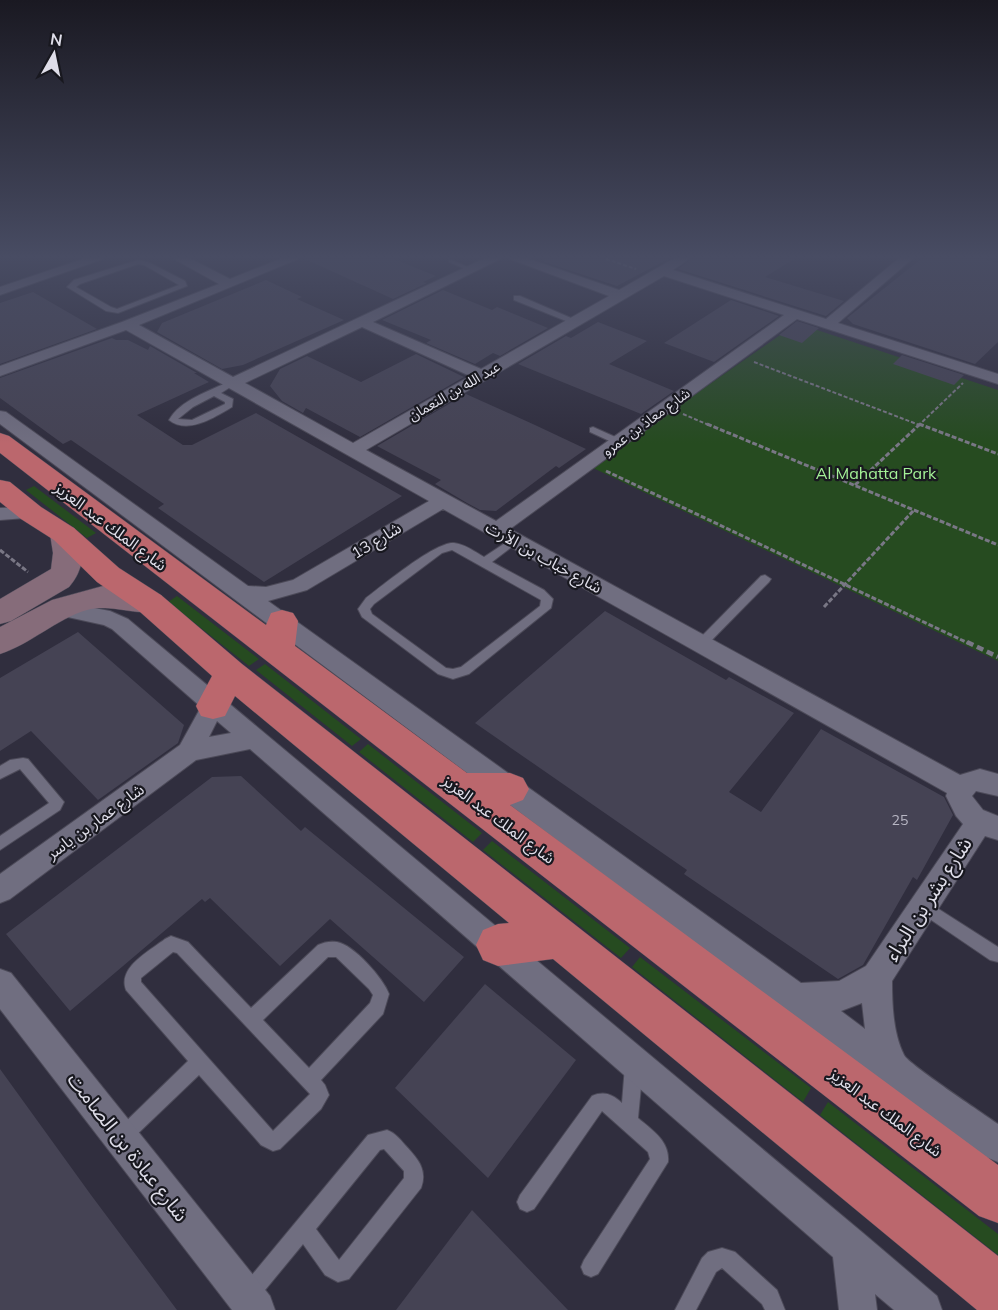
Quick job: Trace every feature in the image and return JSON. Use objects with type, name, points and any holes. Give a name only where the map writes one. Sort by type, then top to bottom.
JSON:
[{"type":"highway","name":"شارع الملك عبد العزيز","points":[[0,441],[85,492],[280,636],[461,789],[998,1197]]},
{"type":"highway","points":[[0,488],[32,520],[150,603],[222,689],[559,938],[998,1291]]},
{"type":"highway","points":[[461,789],[510,789]]},
{"type":"highway","points":[[498,945],[559,938]]},
{"type":"street","points":[[0,371],[122,320]]},
{"type":"street","name":"شارع خباب بن الأرت","points":[[127,320],[224,388],[351,451],[961,788]]},
{"type":"street","points":[[224,388],[366,320]]},
{"type":"street","name":"شارع معاذ بن عمرو","points":[[505,535],[619,442],[788,320]]},
{"type":"street","points":[[816,320],[971,376],[996,376]]},
{"type":"street","points":[[828,324],[833,320]]},
{"type":"street","name":"عبد الله بن النعمان","points":[[351,451],[574,321]]},
{"type":"street","points":[[362,322],[481,375]]},
{"type":"street","name":"شارع الملك عبد العزيز","points":[[0,416],[85,492],[243,593],[280,636],[510,789],[998,1145]]},
{"type":"street","name":"شارع 13","points":[[243,593],[278,592],[310,580],[442,501]]},
{"type":"street","points":[[0,642],[32,603],[58,580],[69,565],[32,520]]},
{"type":"street","name":"شارع 13","points":[[280,636],[293,599],[310,580]]},
{"type":"street","points":[[32,603],[82,601],[104,597],[150,603]]},
{"type":"street","points":[[0,633],[29,618],[38,609],[34,601],[32,603]]},
{"type":"street","points":[[32,603],[110,619],[222,689],[254,739],[923,1310]]},
{"type":"street","name":"شارع عمار بن ياسر","points":[[189,752],[222,689]]},
{"type":"street","name":"شارع عمار بن ياسر","points":[[1,888],[189,752],[254,739]]},
{"type":"street","points":[[988,825],[962,805],[959,796],[966,782],[983,780],[998,784]]},
{"type":"street","name":"شارع بشر بن البراء","points":[[796,998],[820,1000],[842,997],[861,989],[877,977],[923,906],[988,825]]},
{"type":"street","name":"شارع بشر بن البراء","points":[[877,977],[878,1021],[893,1070]]},
{"type":"street","name":"شارع عبادة بن الصامت","points":[[0,984],[252,1304]]},
{"type":"street","points":[[850,1246],[858,1310]]},
{"type":"lane","points":[[224,388],[230,401],[229,405],[188,424],[180,425],[173,420],[177,413],[224,388]]},
{"type":"lane","points":[[593,430],[619,442]]},
{"type":"lane","points":[[485,562],[505,535]]},
{"type":"lane","points":[[444,548],[459,548],[485,562],[540,592],[547,599],[547,604],[545,608],[465,671],[453,674],[442,670],[365,614],[364,609],[370,602],[444,548]]},
{"type":"lane","points":[[701,644],[765,579]]},
{"type":"lane","points":[[0,773],[15,764],[23,763],[57,802],[55,806],[0,844]]},
{"type":"lane","points":[[923,906],[996,955]]},
{"type":"lane","points":[[175,944],[182,947],[251,1019],[319,1091],[318,1099],[273,1142],[267,1139],[132,981],[134,974],[168,946],[175,944]]},
{"type":"lane","points":[[251,1019],[324,950],[341,951],[375,983],[381,994],[377,1008],[309,1080]]},
{"type":"lane","points":[[122,1138],[200,1062]]},
{"type":"lane","points":[[629,1120],[634,1062]]},
{"type":"lane","points":[[527,1202],[598,1102],[607,1102],[656,1144],[660,1158],[591,1267]]},
{"type":"lane","points":[[252,1304],[304,1229],[379,1139],[390,1141],[412,1167],[414,1181],[342,1272],[332,1268],[304,1229]]},
{"type":"lane","points":[[685,1310],[709,1265],[712,1261],[722,1258],[728,1259],[770,1298],[775,1310]]},
{"type":"path","points":[[748,360],[998,454]]},
{"type":"path","points":[[954,378],[971,376]]},
{"type":"path","points":[[855,485],[971,376]]},
{"type":"path","points":[[676,411],[998,545]]},
{"type":"path","points":[[602,468],[998,657]]},
{"type":"path","points":[[824,607],[914,510]]},
{"type":"path","points":[[0,550],[32,603]]},
{"type":"green space","name":"Al Mahatta Park","points":[[802,325],[998,390],[998,661],[591,467],[793,326]]},
{"type":"green space","points":[[34,486],[96,533],[87,538],[26,490]]},
{"type":"green space","points":[[177,596],[259,659],[249,666],[168,602]]},
{"type":"green space","points":[[265,664],[361,739],[352,746],[256,670]]},
{"type":"green space","points":[[368,744],[482,833],[473,842],[359,752]]},
{"type":"green space","points":[[492,841],[630,948],[621,958],[483,850]]},
{"type":"green space","points":[[640,957],[811,1088],[803,1102],[632,967]]},
{"type":"green space","points":[[828,1102],[998,1234],[998,1255],[820,1115]]},
{"type":"building","points":[[0,320],[82,320],[97,329],[0,364]]},
{"type":"building","points":[[169,320],[344,320],[243,365],[222,369],[157,332],[162,323]]},
{"type":"building","points":[[382,320],[529,320],[548,328],[500,356],[493,353],[475,364],[426,343],[431,340]]},
{"type":"building","points":[[700,320],[773,320],[714,362],[664,343]]},
{"type":"building","points":[[849,320],[998,320],[998,342],[975,364],[853,324]]},
{"type":"building","points":[[797,321],[819,328],[802,343],[779,335]]},
{"type":"building","points":[[598,322],[647,341],[609,364],[674,391],[641,414],[518,364],[566,336],[571,338]]},
{"type":"building","points":[[112,338],[128,340],[148,350],[150,346],[209,382],[137,415],[183,445],[192,445],[256,413],[402,496],[264,582],[158,508],[164,504],[71,440],[63,444],[0,398],[0,378]]},
{"type":"building","points":[[416,354],[464,377],[360,437],[306,408],[303,413],[282,401],[270,386],[280,369],[307,356],[361,382]]},
{"type":"building","points":[[902,355],[964,375],[954,385],[893,364]]},
{"type":"building","points":[[466,394],[586,449],[559,468],[556,466],[496,511],[480,510],[467,503],[435,484],[441,480],[377,446]]},
{"type":"building","points":[[605,611],[726,680],[729,677],[794,713],[729,792],[761,812],[821,729],[944,797],[953,815],[917,880],[913,877],[863,965],[838,979],[684,874],[687,870],[475,723]]},
{"type":"building","points":[[78,632],[184,725],[178,743],[98,800],[31,731],[0,751],[0,678]]},
{"type":"building","points":[[241,776],[301,831],[305,827],[464,957],[424,1002],[330,919],[280,966],[210,898],[205,902],[202,899],[70,1011],[6,934],[212,777]]},
{"type":"building","points":[[485,984],[576,1060],[488,1178],[395,1088]]},
{"type":"building","points":[[0,1069],[91,1195],[177,1310],[0,1310]]},
{"type":"building","points":[[472,1210],[568,1310],[396,1310]]}]
